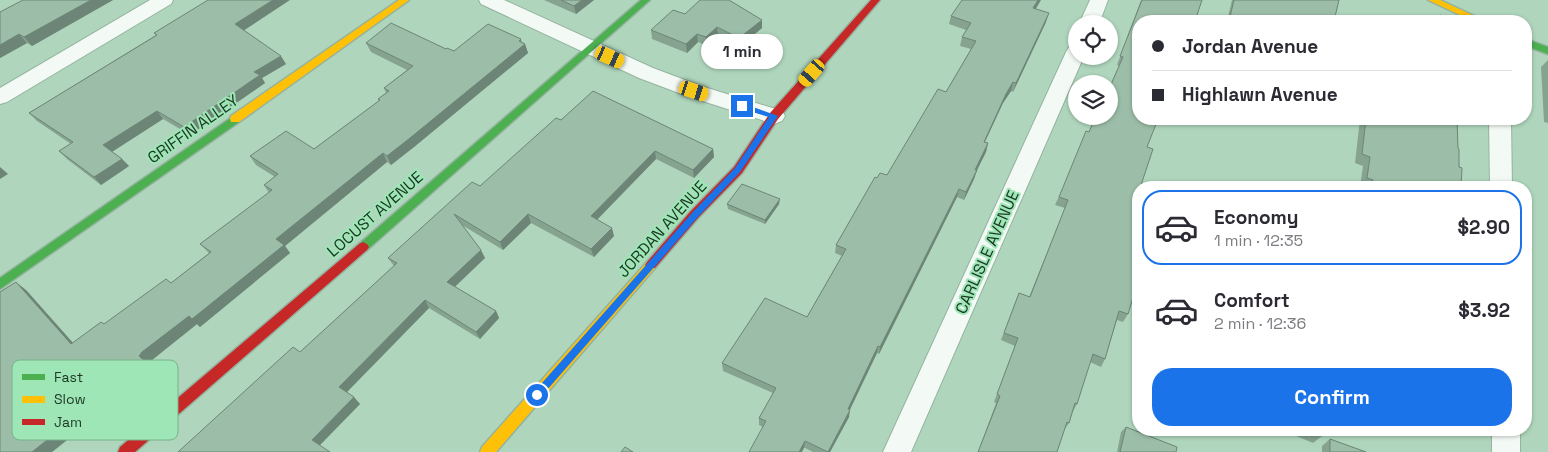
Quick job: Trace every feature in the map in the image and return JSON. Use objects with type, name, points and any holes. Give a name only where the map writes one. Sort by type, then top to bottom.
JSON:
[{"type":"street","points":[[0,97],[164,0]]},
{"type":"street","name":"GRIFFIN ALLEY","points":[[0,284],[405,0]]},
{"type":"street","points":[[488,0],[646,73],[694,91],[774,116]]},
{"type":"street","name":"LOCUST AVENUE","points":[[178,406],[592,49],[646,0]]},
{"type":"street","name":"JORDAN AVENUE","points":[[487,452],[688,222],[738,170],[774,116],[876,0]]},
{"type":"street","points":[[1093,15],[1099,0]]},
{"type":"street","points":[[1432,0],[1466,15]]},
{"type":"street","points":[[1532,45],[1548,52]]},
{"type":"street","name":"CARLISLE AVENUE","points":[[897,452],[1070,65]]},
{"type":"street","points":[[1500,125],[1501,181]]},
{"type":"street","points":[[1506,436],[1506,452]]},
{"type":"street","name":"LOCUST AVENUE","points":[[125,452],[139,440]]},
{"type":"building","points":[[23,0],[91,0],[24,37],[19,34],[0,45],[0,12]]},
{"type":"building","points":[[208,0],[273,0],[235,24],[281,56],[254,72],[260,75],[184,127],[157,111],[103,145],[122,159],[94,177],[59,151],[73,142],[29,113],[157,35],[154,33]]},
{"type":"building","points":[[561,0],[582,0],[574,6]]},
{"type":"building","points":[[700,0],[729,0],[762,20],[739,38],[717,27],[706,37],[697,34],[686,44],[651,30],[673,10],[685,14]]},
{"type":"building","points":[[962,0],[1038,0],[1033,8],[1049,13],[1016,83],[1013,82],[1006,94],[984,142],[988,143],[966,192],[959,189],[880,347],[878,346],[848,409],[850,410],[828,452],[805,441],[799,452],[749,452],[766,421],[759,418],[776,388],[722,363],[765,298],[807,317],[846,249],[836,245],[875,177],[877,178],[880,173],[887,175],[938,89],[946,92],[976,41],[962,37],[971,23],[951,16]]},
{"type":"building","points":[[1142,0],[1202,0],[1197,15],[1136,15]]},
{"type":"building","points":[[1234,0],[1339,0],[1335,15],[1230,15]]},
{"type":"building","points":[[391,23],[454,51],[488,24],[521,39],[519,41],[525,44],[410,138],[387,156],[383,153],[276,239],[284,245],[192,319],[189,316],[142,352],[139,356],[144,360],[12,360],[12,440],[47,440],[32,452],[0,452],[0,292],[16,282],[71,344],[101,322],[104,324],[166,279],[171,283],[211,252],[200,244],[272,190],[264,185],[278,174],[250,156],[286,131],[314,149],[380,100],[378,99],[389,91],[384,88],[413,66],[366,43]]},
{"type":"building","points":[[1132,25],[1132,125],[1156,125],[1147,147],[1153,149],[1142,181],[1132,181],[1132,301],[1128,314],[1119,311],[1105,359],[1093,354],[1077,404],[1075,403],[1069,423],[1067,422],[1057,452],[978,452],[1000,396],[997,394],[1018,338],[1004,333],[1019,293],[1030,297],[1068,200],[1059,197],[1086,131],[1089,132],[1092,125],[1118,125],[1118,75],[1115,75],[1123,57],[1120,56]]},
{"type":"building","points":[[593,91],[713,149],[693,170],[655,151],[591,216],[612,228],[591,249],[528,214],[500,242],[454,214],[481,250],[447,282],[496,311],[476,332],[425,300],[339,387],[354,397],[312,440],[330,452],[178,452],[293,347],[300,352],[397,263],[388,258],[472,182],[480,186],[556,118],[561,120]]},
{"type":"building","points":[[1365,125],[1457,125],[1459,167],[1462,168],[1461,181],[1373,181],[1367,178],[1370,157],[1362,154]]},
{"type":"building","points":[[742,184],[780,199],[765,220],[727,204]]},
{"type":"building","points":[[1126,427],[1132,429],[1132,436],[1149,436],[1177,447],[1176,452],[1120,452]]},
{"type":"building","points":[[1330,439],[1366,452],[1330,452]]},
{"type":"building","points":[[625,447],[633,452],[621,452]]},
{"type":"traffic: fast","points":[[363,247],[646,0]]},
{"type":"traffic: fast","points":[[1532,44],[1548,51]]},
{"type":"traffic: fast","points":[[0,284],[235,119]]},
{"type":"traffic: slow","points":[[235,119],[405,0]]},
{"type":"traffic: slow","points":[[1432,0],[1466,15]]},
{"type":"traffic: slow","points":[[487,452],[651,265]]},
{"type":"traffic: jam","points":[[651,265],[694,215],[738,170],[774,116],[876,0]]},
{"type":"traffic: jam","points":[[178,406],[363,247]]},
{"type":"traffic: jam","points":[[125,452],[139,440]]},
{"type":"route","points":[[537,395],[694,215],[738,170],[774,116],[742,106]]}]
